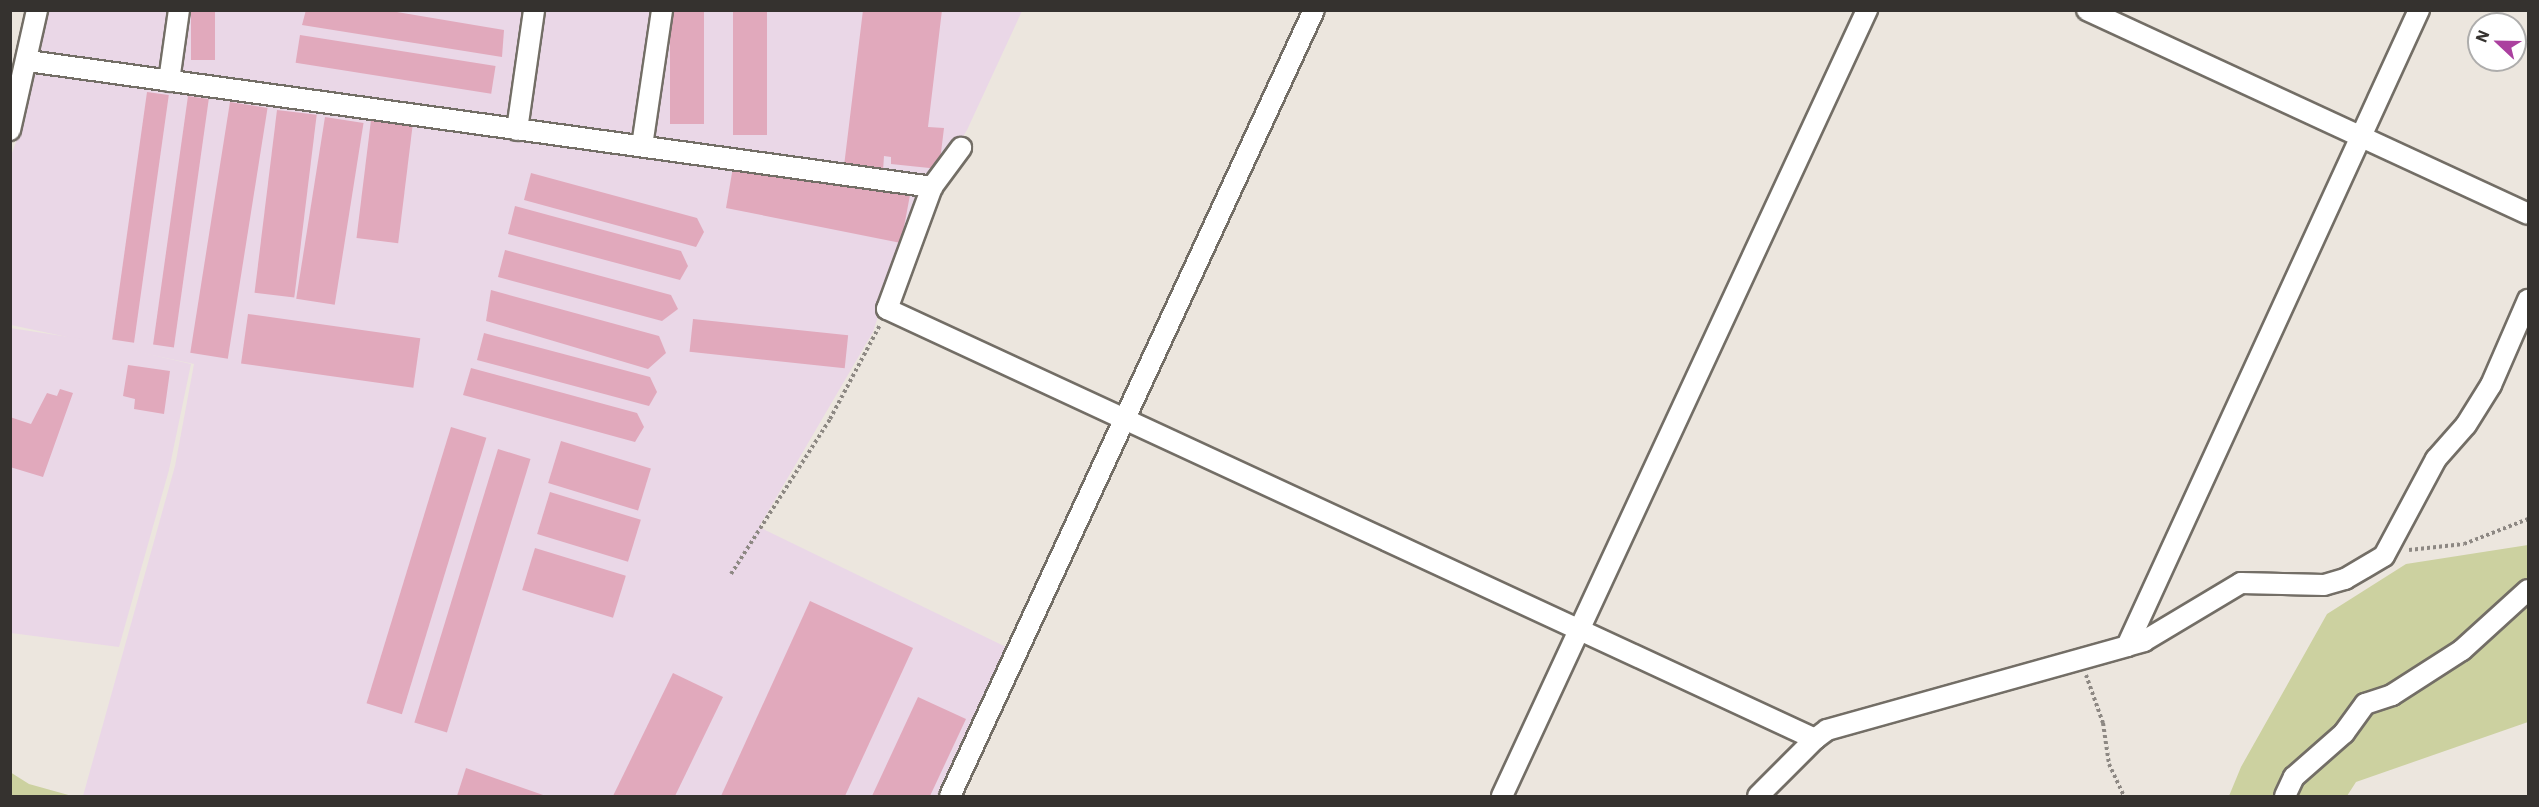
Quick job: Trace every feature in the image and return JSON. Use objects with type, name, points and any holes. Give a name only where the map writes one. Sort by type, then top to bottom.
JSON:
[{"type":"street","points":[[10,130],[28,61],[37,10]]},
{"type":"street","points":[[169,81],[179,10]]},
{"type":"street","points":[[517,130],[534,10]]},
{"type":"street","points":[[642,146],[662,10]]},
{"type":"street","points":[[950,796],[1314,10]]},
{"type":"street","points":[[1502,796],[1867,10]]},
{"type":"street","points":[[2087,10],[2529,214]]},
{"type":"street","points":[[2127,646],[2420,10]]},
{"type":"street","points":[[28,61],[932,187]]},
{"type":"street","points":[[961,148],[932,187],[887,309],[1580,628],[1815,739]]},
{"type":"street","points":[[1758,796],[1827,730],[2080,662],[2144,641],[2241,583],[2324,585],[2345,579],[2388,550],[2436,459],[2466,424],[2491,385],[2529,300]]},
{"type":"street","points":[[2285,796],[2294,777],[2344,733],[2365,704],[2392,695],[2462,650],[2529,590]]},
{"type":"path","points":[[731,574],[830,418],[887,309]]},
{"type":"path","points":[[2388,550],[2464,544],[2529,519]]},
{"type":"path","points":[[2080,662],[2103,723],[2109,764],[2124,796]]},
{"type":"shaded area","points":[[47,11],[1022,11],[967,130],[904,236],[873,332],[759,527],[1006,647],[937,796],[83,796],[175,466],[194,364],[11,325],[10,158],[23,124]]},
{"type":"shaded area","points":[[10,328],[89,340],[191,364],[169,470],[119,647],[11,633]]},
{"type":"green space","points":[[2528,545],[2528,722],[2356,782],[2347,796],[2229,796],[2241,767],[2327,614],[2406,564]]},
{"type":"green space","points":[[10,772],[29,784],[72,796],[11,796]]},
{"type":"building","points":[[191,10],[215,10],[215,60],[191,60]]},
{"type":"building","points":[[306,10],[385,10],[504,30],[502,57],[302,25]]},
{"type":"building","points":[[670,10],[704,10],[704,124],[670,124]]},
{"type":"building","points":[[733,10],[767,10],[767,135],[733,135]]},
{"type":"building","points":[[863,10],[942,10],[928,127],[944,128],[939,169],[891,164],[891,157],[884,156],[883,171],[844,166]]},
{"type":"building","points":[[300,35],[496,66],[491,94],[296,63]]},
{"type":"building","points":[[147,92],[169,95],[134,343],[112,340]]},
{"type":"building","points":[[188,96],[209,99],[174,347],[153,345]]},
{"type":"building","points":[[230,102],[268,108],[228,359],[190,353]]},
{"type":"building","points":[[277,110],[317,115],[294,298],[255,293]]},
{"type":"building","points":[[325,117],[364,123],[335,305],[296,299]]},
{"type":"building","points":[[371,120],[413,125],[398,243],[356,238]]},
{"type":"building","points":[[733,167],[910,195],[901,243],[726,208]]},
{"type":"building","points":[[531,173],[697,218],[704,232],[696,247],[524,200]]},
{"type":"building","points":[[515,206],[681,251],[688,266],[680,280],[508,234]]},
{"type":"building","points":[[505,250],[671,295],[678,309],[662,321],[498,277]]},
{"type":"building","points":[[491,290],[659,336],[666,353],[648,369],[486,321]]},
{"type":"building","points":[[248,314],[420,338],[413,388],[241,364]]},
{"type":"building","points":[[693,319],[848,335],[845,368],[690,352]]},
{"type":"building","points":[[484,333],[650,377],[657,392],[649,406],[477,360]]},
{"type":"building","points":[[128,365],[170,371],[164,414],[134,409],[135,399],[123,396]]},
{"type":"building","points":[[471,368],[637,413],[644,427],[635,442],[463,395]]},
{"type":"building","points":[[60,389],[73,393],[43,477],[10,467],[10,417],[31,424],[47,393],[57,396]]},
{"type":"building","points":[[451,427],[486,438],[402,714],[367,703]]},
{"type":"building","points":[[561,441],[651,468],[638,511],[548,483]]},
{"type":"building","points":[[498,449],[531,459],[447,732],[414,723]]},
{"type":"building","points":[[550,492],[641,520],[628,562],[537,534]]},
{"type":"building","points":[[535,548],[626,576],[613,618],[522,590]]},
{"type":"building","points":[[810,601],[913,648],[845,796],[721,796]]},
{"type":"building","points":[[673,673],[723,697],[675,796],[613,796]]},
{"type":"building","points":[[918,697],[966,719],[930,796],[872,796]]},
{"type":"building","points":[[466,768],[546,796],[457,796]]}]
